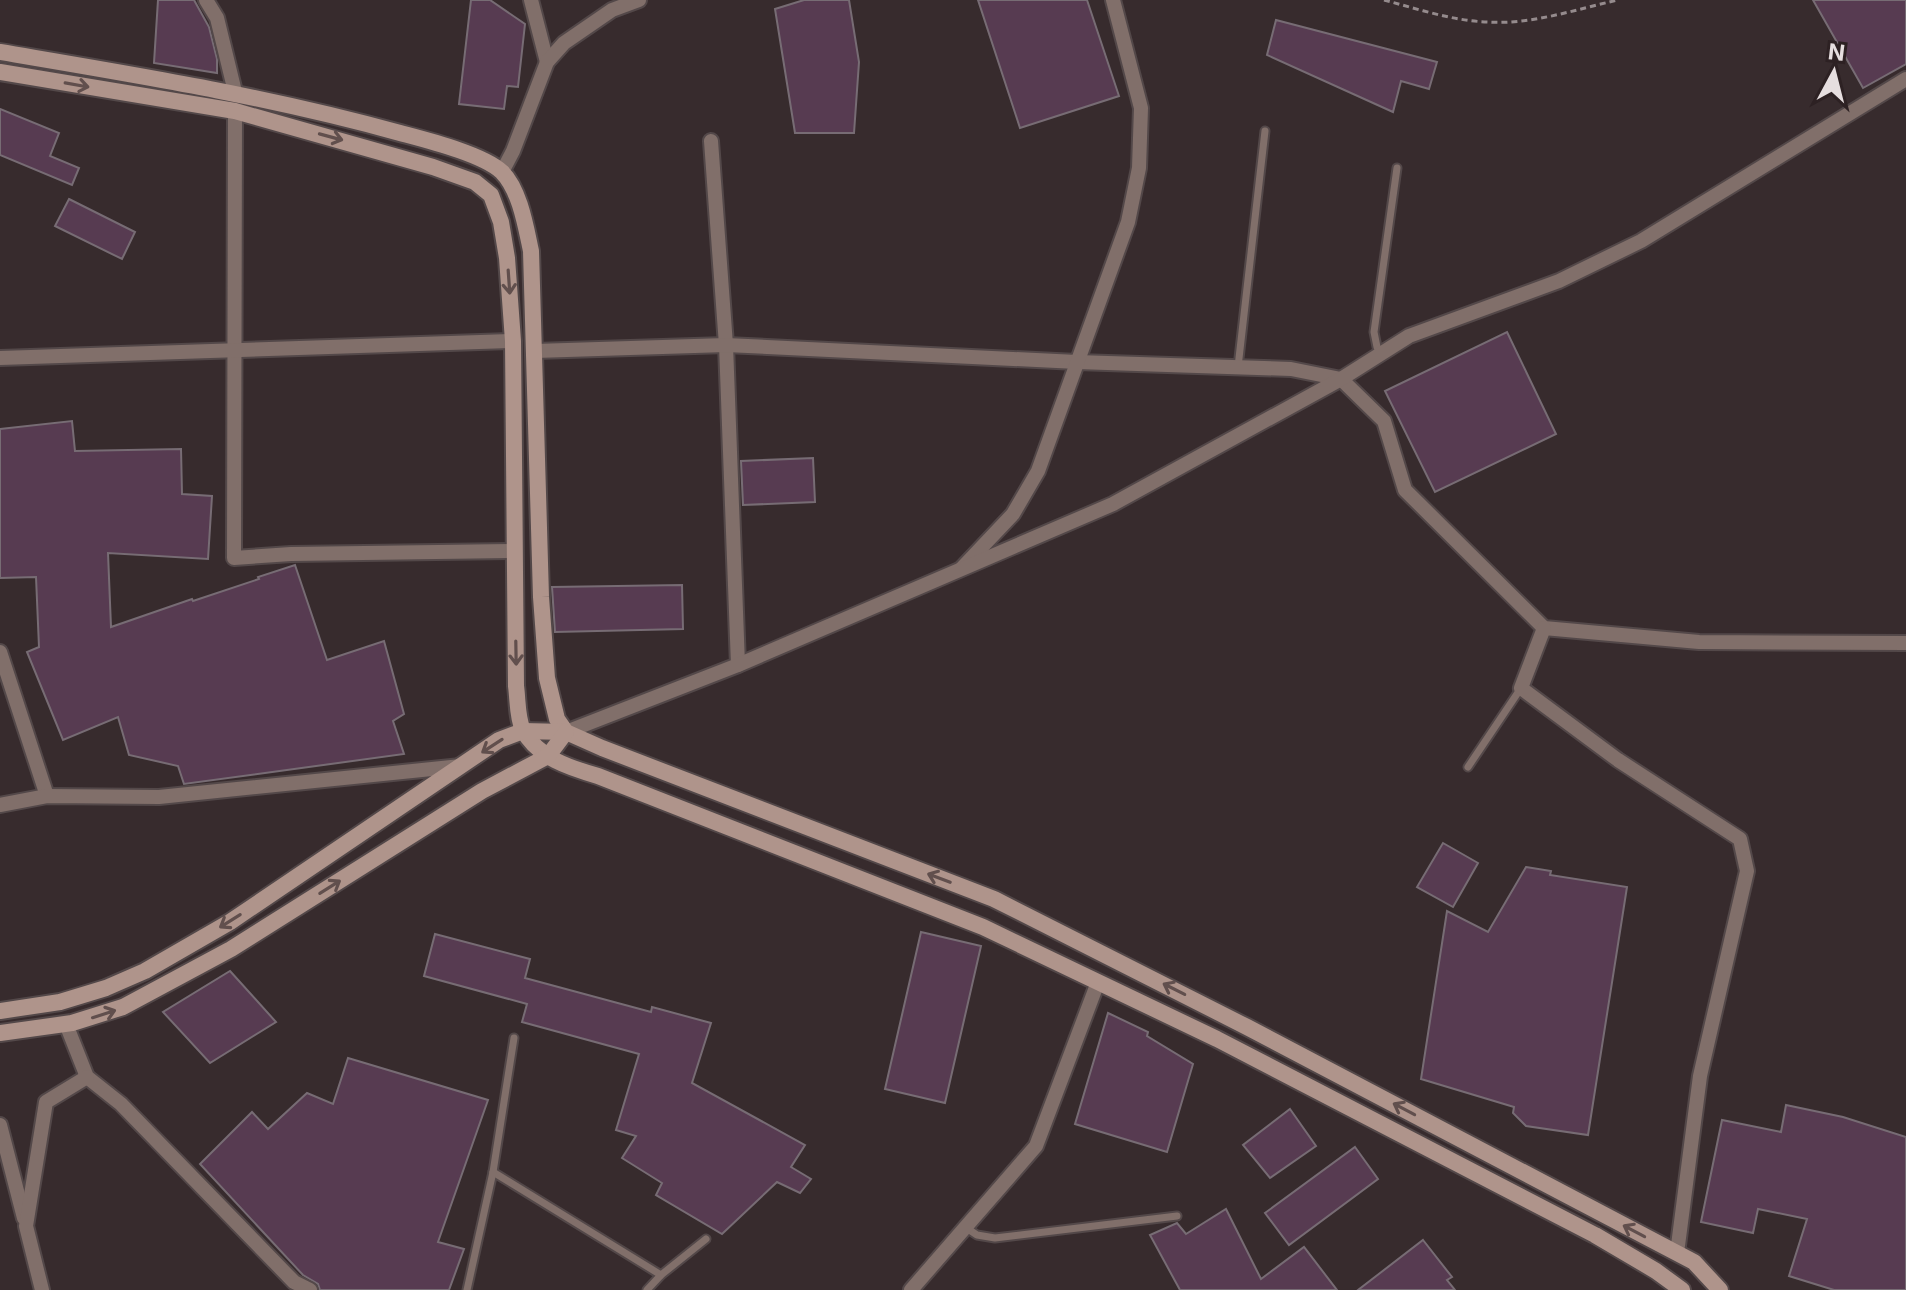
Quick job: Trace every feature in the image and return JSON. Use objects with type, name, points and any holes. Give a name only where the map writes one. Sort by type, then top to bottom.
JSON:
[{"type":"street","points":[[206,0],[217,18],[235,92]]},
{"type":"street","points":[[531,0],[547,62]]},
{"type":"street","points":[[483,189],[502,172],[513,151],[547,62],[564,43],[612,10],[639,0]]},
{"type":"street","points":[[958,572],[1013,514],[1038,471],[1128,222],[1139,168],[1141,108],[1113,0]]},
{"type":"street","points":[[0,52],[235,92],[341,117],[441,144],[502,172],[520,204],[531,251],[541,597],[547,678],[557,719],[566,732],[994,899],[1192,998],[1694,1262],[1720,1290]]},
{"type":"street","points":[[0,72],[235,111],[433,167],[475,182],[491,195],[501,222],[507,258],[513,341],[516,686],[523,731],[548,756],[561,765],[598,776],[983,927],[1217,1039],[1595,1235],[1682,1290]]},
{"type":"street","points":[[0,1011],[60,1002],[106,988],[145,971],[230,922],[499,740],[523,731],[566,732],[738,665],[1113,504],[1341,379],[1409,336],[1559,281],[1641,241],[1906,79]]},
{"type":"street","points":[[235,111],[234,558],[291,554],[515,551]]},
{"type":"street","points":[[711,141],[726,345],[738,665]]},
{"type":"street","points":[[0,358],[513,341]]},
{"type":"street","points":[[535,351],[726,345],[1291,369],[1341,379],[1384,421],[1405,490],[1544,628],[1699,642],[1906,643]]},
{"type":"street","points":[[515,599],[541,597]]},
{"type":"street","points":[[1544,628],[1521,688],[1618,760],[1740,839],[1747,871],[1700,1076],[1677,1253]]},
{"type":"street","points":[[0,652],[47,796]]},
{"type":"street","points":[[0,1033],[66,1024],[123,1007],[231,949],[482,791],[548,756],[566,732]]},
{"type":"street","points":[[0,805],[47,796],[159,797],[464,765]]},
{"type":"street","points":[[911,1290],[1036,1146],[1098,982]]},
{"type":"street","points":[[66,1024],[87,1077],[121,1104],[294,1282],[310,1290]]},
{"type":"street","points":[[26,1226],[46,1102],[87,1077]]},
{"type":"street","points":[[0,1125],[42,1290]]},
{"type":"lane","points":[[1238,367],[1265,131]]},
{"type":"lane","points":[[1381,354],[1374,332],[1397,168]]},
{"type":"lane","points":[[1468,767],[1521,688]]},
{"type":"lane","points":[[467,1290],[493,1172],[514,1038]]},
{"type":"lane","points":[[493,1172],[661,1275]]},
{"type":"lane","points":[[965,1227],[977,1235],[995,1238],[1177,1216]]},
{"type":"lane","points":[[647,1290],[706,1239]]},
{"type":"path","points":[[1384,0],[1467,21],[1493,23],[1538,18],[1618,0]]},
{"type":"building","points":[[158,0],[194,0],[209,27],[217,73],[154,63]]},
{"type":"building","points":[[471,0],[490,0],[525,24],[518,87],[507,86],[504,109],[459,104]]},
{"type":"building","points":[[804,0],[849,0],[859,62],[854,133],[795,133],[775,9]]},
{"type":"building","points":[[978,0],[1087,0],[1119,96],[1020,128]]},
{"type":"building","points":[[1813,0],[1906,0],[1906,64],[1863,88]]},
{"type":"building","points":[[1276,20],[1437,62],[1429,89],[1401,81],[1393,112],[1267,55]]},
{"type":"building","points":[[0,109],[59,133],[50,156],[79,168],[72,185],[0,155]]},
{"type":"building","points":[[69,199],[135,232],[122,259],[55,226]]},
{"type":"building","points":[[1507,332],[1556,434],[1435,492],[1385,391]]},
{"type":"building","points":[[72,421],[75,451],[181,449],[182,494],[212,496],[208,559],[108,553],[111,627],[295,565],[327,660],[384,641],[404,714],[393,721],[404,754],[184,784],[178,766],[129,755],[118,717],[63,740],[27,652],[39,647],[36,577],[0,578],[0,429]]},
{"type":"building","points":[[813,458],[815,502],[743,505],[741,461]]},
{"type":"building","points":[[682,585],[683,629],[555,632],[552,587]]},
{"type":"building","points":[[1443,843],[1478,863],[1453,907],[1417,887]]},
{"type":"building","points":[[1526,867],[1551,871],[1550,875],[1627,887],[1588,1135],[1526,1126],[1513,1113],[1514,1107],[1421,1079],[1447,911],[1488,932]]},
{"type":"building","points":[[921,932],[981,946],[945,1103],[885,1089]]},
{"type":"building","points":[[435,934],[530,959],[525,978],[651,1012],[652,1007],[711,1023],[692,1083],[805,1145],[791,1167],[811,1179],[800,1193],[777,1182],[722,1234],[656,1195],[662,1183],[622,1158],[636,1136],[616,1130],[639,1054],[522,1022],[527,1004],[424,976]]},
{"type":"building","points":[[230,971],[276,1022],[210,1063],[163,1012]]},
{"type":"building","points":[[1108,1013],[1148,1032],[1147,1036],[1193,1064],[1167,1152],[1075,1124]]},
{"type":"building","points":[[348,1058],[488,1100],[438,1242],[464,1249],[449,1290],[320,1290],[318,1284],[303,1275],[200,1164],[252,1112],[268,1129],[307,1093],[333,1104]]},
{"type":"building","points":[[1786,1105],[1843,1117],[1906,1137],[1906,1290],[1834,1290],[1789,1276],[1807,1219],[1758,1209],[1753,1233],[1701,1222],[1722,1120],[1781,1132]]},
{"type":"building","points":[[1290,1109],[1316,1146],[1270,1178],[1243,1145]]},
{"type":"building","points":[[1355,1147],[1378,1179],[1289,1245],[1265,1213]]},
{"type":"building","points":[[1226,1209],[1261,1279],[1304,1247],[1337,1290],[1180,1290],[1150,1235],[1177,1223],[1186,1234]]},
{"type":"building","points":[[1423,1240],[1452,1277],[1447,1280],[1455,1290],[1358,1290]]}]
